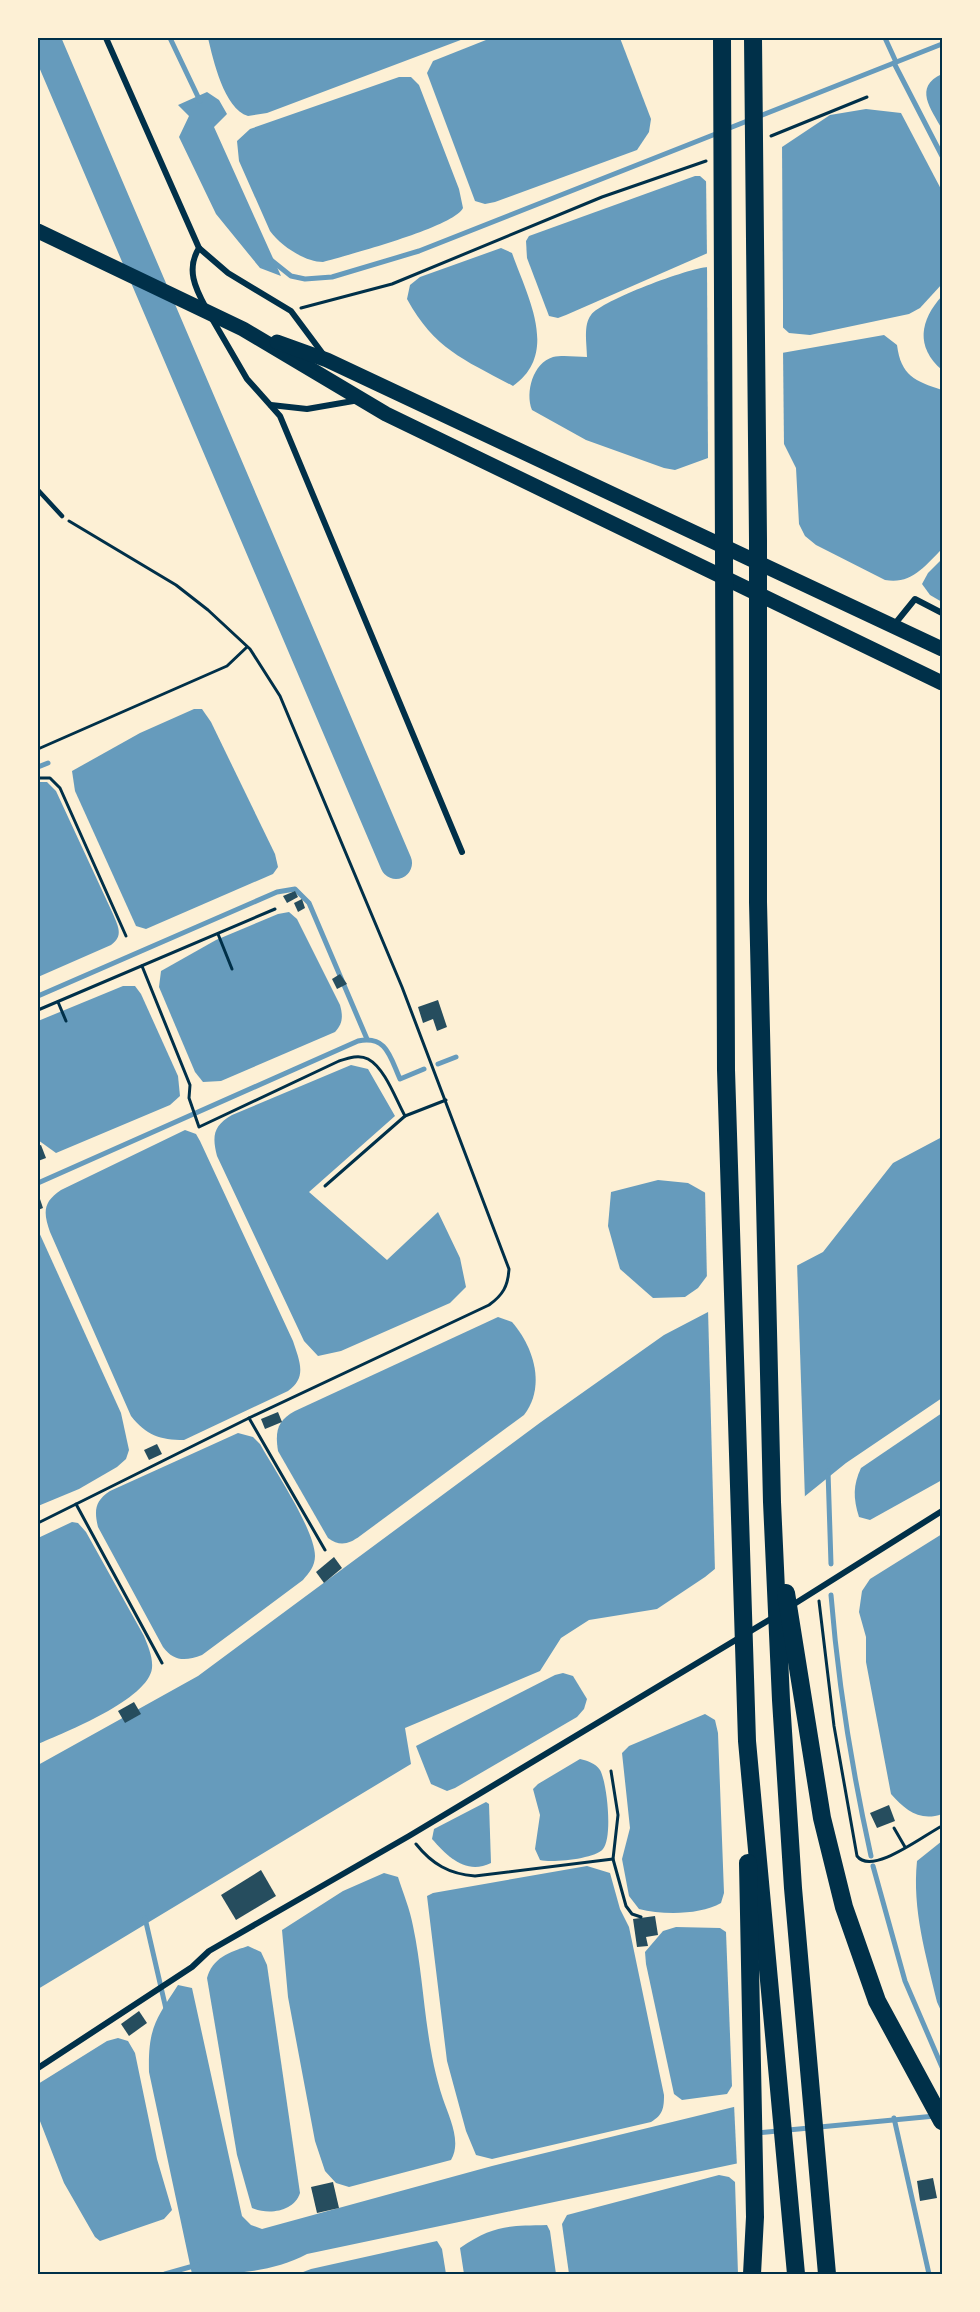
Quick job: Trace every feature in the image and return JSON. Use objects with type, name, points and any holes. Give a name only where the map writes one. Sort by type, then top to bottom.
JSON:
[{"type":"highway","points":[[722,38],[726,1070],[747,1741],[748,1930],[755,2217],[752,2274]]},
{"type":"highway","points":[[753,38],[758,540],[758,902],[772,1502],[792,1876],[827,2274]]},
{"type":"highway","points":[[772,1502],[822,1818],[844,1907],[877,2001],[942,2121]]},
{"type":"highway","points":[[747,1741],[796,2274]]},
{"type":"main road","points":[[38,231],[243,329],[386,414],[942,683]]},
{"type":"main road","points":[[243,329],[327,360],[942,649]]},
{"type":"street","points":[[106,38],[199,248],[228,273],[291,311],[327,360]]},
{"type":"street","points":[[199,248],[192,259],[194,284],[247,379],[280,416],[462,852]]},
{"type":"street","points":[[270,405],[307,409],[362,400]]},
{"type":"street","points":[[900,628],[915,599],[942,613]]},
{"type":"street","points":[[38,2068],[192,1967],[209,1951],[409,1836],[709,1658],[942,1511]]},
{"type":"lane","points":[[38,490],[62,516]]},
{"type":"path","points":[[762,139],[867,97]]},
{"type":"path","points":[[291,311],[392,284],[602,197],[710,160]]},
{"type":"path","points":[[38,1523],[249,1418],[489,1305],[500,1297],[508,1284],[509,1269],[505,1253],[446,1100],[280,696],[246,646],[176,585],[62,516]]},
{"type":"path","points":[[38,748],[226,666],[246,646]]},
{"type":"path","points":[[38,778],[50,778],[60,788],[126,936]]},
{"type":"path","points":[[38,1010],[275,909]]},
{"type":"path","points":[[218,934],[232,969]]},
{"type":"path","points":[[142,966],[190,1085],[189,1098],[199,1127],[339,1060],[355,1056],[367,1058],[378,1068],[405,1116]]},
{"type":"path","points":[[58,1002],[66,1021]]},
{"type":"path","points":[[325,1186],[405,1116],[446,1100]]},
{"type":"path","points":[[249,1418],[325,1550]]},
{"type":"path","points":[[76,1504],[162,1663]]},
{"type":"path","points":[[818,1589],[834,1726],[856,1856],[864,1862],[886,1859],[942,1826]]},
{"type":"path","points":[[611,1771],[618,1815],[612,1859],[626,1906],[632,1914],[641,1917]]},
{"type":"path","points":[[894,1828],[905,1847]]},
{"type":"path","points":[[409,1836],[442,1868],[457,1874],[489,1876],[612,1859]]},
{"type":"water","points":[[208,38],[466,38],[267,113],[248,116],[232,104],[226,94]]},
{"type":"water","points":[[491,38],[620,38],[651,119],[649,132],[637,150],[495,202],[485,204],[475,201],[427,73],[433,61]]},
{"type":"water","points":[[942,74],[942,129],[930,106],[926,92],[933,79]]},
{"type":"water","points":[[399,77],[411,77],[419,85],[459,189],[463,208],[441,223],[421,232],[323,262],[294,252],[270,231],[239,161],[237,141],[250,129]]},
{"type":"water","points":[[207,92],[219,100],[227,114],[214,127],[281,276],[260,268],[216,214],[179,137],[189,116],[178,105]]},
{"type":"water","points":[[866,109],[901,113],[942,191],[942,284],[920,308],[909,314],[810,335],[789,333],[778,323],[773,153],[830,115]]},
{"type":"water","points":[[700,176],[709,184],[717,249],[566,315],[558,318],[549,316],[527,258],[526,241],[529,236]]},
{"type":"water","points":[[501,248],[512,253],[536,323],[535,357],[527,373],[513,386],[452,352],[429,330],[407,299],[410,285],[420,277]]},
{"type":"water","points":[[708,267],[719,454],[675,470],[664,468],[586,440],[532,410],[530,387],[540,365],[553,357],[587,357],[587,324],[591,315],[598,309],[646,286]]},
{"type":"water","points":[[942,296],[942,370],[928,352],[924,343],[924,333],[929,314]]},
{"type":"water","points":[[884,335],[897,345],[902,364],[911,376],[924,384],[942,390],[942,549],[917,573],[894,581],[885,580],[816,545],[805,536],[799,524],[796,468],[780,436],[776,354]]},
{"type":"water","points":[[942,559],[942,602],[930,595],[922,584],[928,573]]},
{"type":"water","points":[[194,709],[202,709],[211,722],[275,854],[278,867],[273,874],[146,929],[136,926],[75,791],[72,771],[140,733]]},
{"type":"water","points":[[38,782],[47,782],[56,791],[117,923],[119,934],[111,945],[38,977]]},
{"type":"water","points":[[289,912],[297,919],[340,1005],[342,1016],[340,1026],[335,1032],[221,1081],[203,1082],[195,1072],[159,987],[161,971],[216,940],[278,914]]},
{"type":"water","points":[[123,986],[135,986],[141,994],[178,1076],[180,1096],[170,1105],[56,1153],[38,1140],[38,1021]]},
{"type":"water","points":[[351,1065],[368,1069],[395,1116],[309,1192],[387,1260],[438,1212],[460,1258],[466,1287],[450,1303],[341,1351],[318,1356],[304,1341],[217,1156],[215,1137],[221,1123],[232,1115]]},
{"type":"water","points":[[185,1130],[196,1134],[200,1141],[293,1341],[298,1355],[300,1374],[294,1386],[288,1391],[184,1440],[154,1435],[142,1428],[131,1416],[50,1232],[46,1219],[46,1208],[55,1194],[61,1190]]},
{"type":"water","points":[[942,1137],[942,1398],[846,1463],[705,1577],[657,1609],[589,1620],[561,1638],[540,1671],[405,1728],[411,1764],[38,1989],[38,1765],[198,1676],[541,1422],[664,1335],[823,1252],[893,1163]]},
{"type":"water","points":[[658,1180],[688,1183],[711,1196],[710,1272],[698,1288],[685,1297],[653,1298],[620,1269],[608,1226],[611,1192]]},
{"type":"water","points":[[38,1230],[121,1413],[129,1450],[126,1459],[117,1467],[79,1489],[38,1506]]},
{"type":"water","points":[[498,1317],[512,1322],[520,1332],[531,1355],[536,1380],[531,1404],[524,1415],[356,1539],[348,1543],[340,1543],[328,1538],[278,1451],[277,1432],[284,1419],[295,1411]]},
{"type":"water","points":[[942,1413],[942,1480],[870,1520],[859,1517],[855,1492],[856,1480],[861,1468]]},
{"type":"water","points":[[238,1433],[253,1437],[260,1444],[284,1484],[308,1531],[313,1545],[314,1563],[303,1580],[202,1655],[186,1659],[176,1658],[163,1647],[98,1527],[97,1506],[101,1498],[110,1491]]},
{"type":"water","points":[[72,1522],[78,1523],[86,1532],[144,1636],[151,1656],[152,1668],[147,1680],[121,1703],[104,1714],[38,1744],[38,1538]]},
{"type":"water","points":[[942,1534],[942,1814],[927,1816],[907,1809],[891,1794],[866,1662],[866,1637],[859,1612],[862,1591],[870,1579]]},
{"type":"water","points":[[563,1673],[573,1676],[587,1699],[584,1709],[577,1717],[455,1788],[447,1791],[431,1784],[416,1746]]},
{"type":"water","points":[[705,1714],[715,1720],[718,1733],[724,1893],[721,1903],[703,1910],[681,1913],[639,1909],[629,1896],[622,1859],[630,1828],[622,1753],[629,1746]]},
{"type":"water","points":[[580,1759],[596,1766],[603,1776],[608,1810],[606,1843],[603,1849],[583,1858],[540,1860],[535,1849],[540,1815],[533,1789]]},
{"type":"water","points":[[486,1802],[489,1804],[491,1863],[473,1867],[458,1862],[444,1852],[432,1839],[434,1829]]},
{"type":"water","points":[[942,1841],[942,2013],[937,2002],[921,1932],[916,1879],[917,1861]]},
{"type":"water","points":[[587,1866],[610,1873],[620,1909],[629,1927],[664,2095],[662,2111],[651,2122],[492,2159],[476,2155],[466,2131],[447,2061],[427,1896],[433,1893]]},
{"type":"water","points":[[384,1873],[398,1877],[410,1913],[432,2056],[453,2130],[455,2145],[451,2160],[349,2187],[336,2183],[325,2171],[315,2141],[288,1997],[282,1930],[343,1891]]},
{"type":"water","points":[[676,1927],[720,1928],[726,1932],[732,2086],[727,2094],[682,2100],[674,2094],[645,1952],[663,1931]]},
{"type":"water","points":[[248,1946],[261,1952],[267,1965],[300,2193],[297,2199],[286,2208],[273,2211],[252,2208],[237,2155],[207,1978],[209,1971],[217,1961],[228,1953]]},
{"type":"water","points":[[178,1985],[192,1988],[242,2216],[251,2225],[262,2229],[492,2166],[746,2104],[744,2162],[307,2254],[265,2269],[236,2273],[192,2274],[149,2072],[150,2045],[154,2026]]},
{"type":"water","points":[[118,2038],[128,2041],[135,2053],[157,2159],[172,2210],[164,2219],[100,2241],[95,2237],[64,2183],[38,2116],[38,2084],[107,2041]]},
{"type":"water","points":[[719,2175],[729,2177],[735,2182],[738,2274],[569,2274],[562,2224],[567,2215]]},
{"type":"water","points":[[547,2225],[550,2231],[556,2274],[464,2274],[460,2248],[472,2240],[501,2228]]},
{"type":"water","points":[[437,2241],[442,2249],[446,2274],[298,2274],[311,2269]]},
{"type":"pier","points":[[782,143],[783,332],[775,324],[770,153]]},
{"type":"pier","points":[[706,176],[712,183],[720,249],[707,257]]},
{"type":"pier","points":[[707,264],[717,268],[720,457],[708,462]]},
{"type":"pier","points":[[783,349],[784,447],[777,436],[773,354]]},
{"type":"pier","points":[[705,1189],[714,1196],[713,1272],[707,1281]]},
{"type":"pier","points":[[797,1262],[805,1500],[715,1572],[708,1309]]},
{"type":"pier","points":[[728,1930],[735,2086],[734,2090]]},
{"type":"pier","points":[[747,2101],[746,2164],[737,2167],[734,2104]]},
{"type":"building","points":[[295,891],[298,897],[287,903],[283,896]]},
{"type":"building","points":[[302,899],[305,908],[298,912],[294,903]]},
{"type":"building","points":[[340,974],[347,984],[337,989],[332,979]]},
{"type":"building","points":[[438,1000],[447,1027],[437,1031],[433,1019],[423,1023],[418,1007]]},
{"type":"building","points":[[41,1145],[46,1158],[38,1161],[38,1146]]},
{"type":"building","points":[[38,1193],[43,1208],[38,1210]]},
{"type":"building","points":[[278,1412],[282,1422],[265,1429],[261,1419]]},
{"type":"building","points":[[157,1444],[162,1454],[149,1460],[144,1450]]},
{"type":"building","points":[[334,1557],[342,1568],[324,1583],[316,1572]]},
{"type":"building","points":[[134,1702],[141,1714],[125,1723],[118,1711]]},
{"type":"building","points":[[889,1805],[895,1821],[877,1828],[870,1813]]},
{"type":"building","points":[[261,1870],[276,1896],[236,1920],[221,1895]]},
{"type":"building","points":[[655,1916],[658,1935],[646,1937],[648,1946],[637,1947],[633,1919]]},
{"type":"building","points":[[139,2011],[147,2023],[129,2036],[121,2024]]},
{"type":"building","points":[[933,2178],[937,2198],[920,2201],[917,2181]]},
{"type":"building","points":[[333,2182],[339,2208],[317,2213],[311,2187]]},
{"type":"waterway","points":[[44,38],[396,863]]},
{"type":"waterway","points":[[170,38],[200,101]]},
{"type":"waterway","points":[[885,38],[896,62]]},
{"type":"waterway","points":[[727,129],[942,44]]},
{"type":"waterway","points":[[894,63],[942,156]]},
{"type":"waterway","points":[[271,260],[291,276],[305,279],[332,277],[419,251],[718,133]]},
{"type":"waterway","points":[[38,767],[48,763]]},
{"type":"waterway","points":[[38,996],[277,892],[295,889],[309,903],[367,1039]]},
{"type":"waterway","points":[[38,1183],[358,1041],[375,1041],[381,1045],[390,1056],[400,1079],[424,1069]]},
{"type":"waterway","points":[[438,1064],[456,1057]]},
{"type":"waterway","points":[[828,1471],[831,1564]]},
{"type":"waterway","points":[[831,1595],[846,1726],[871,1856]]},
{"type":"waterway","points":[[873,1866],[905,1981],[942,2067]]},
{"type":"waterway","points":[[145,1918],[166,2009]]},
{"type":"waterway","points":[[756,2133],[935,2116]]},
{"type":"waterway","points":[[894,2118],[929,2274]]},
{"type":"waterway","points":[[165,2274],[197,2265]]}]
